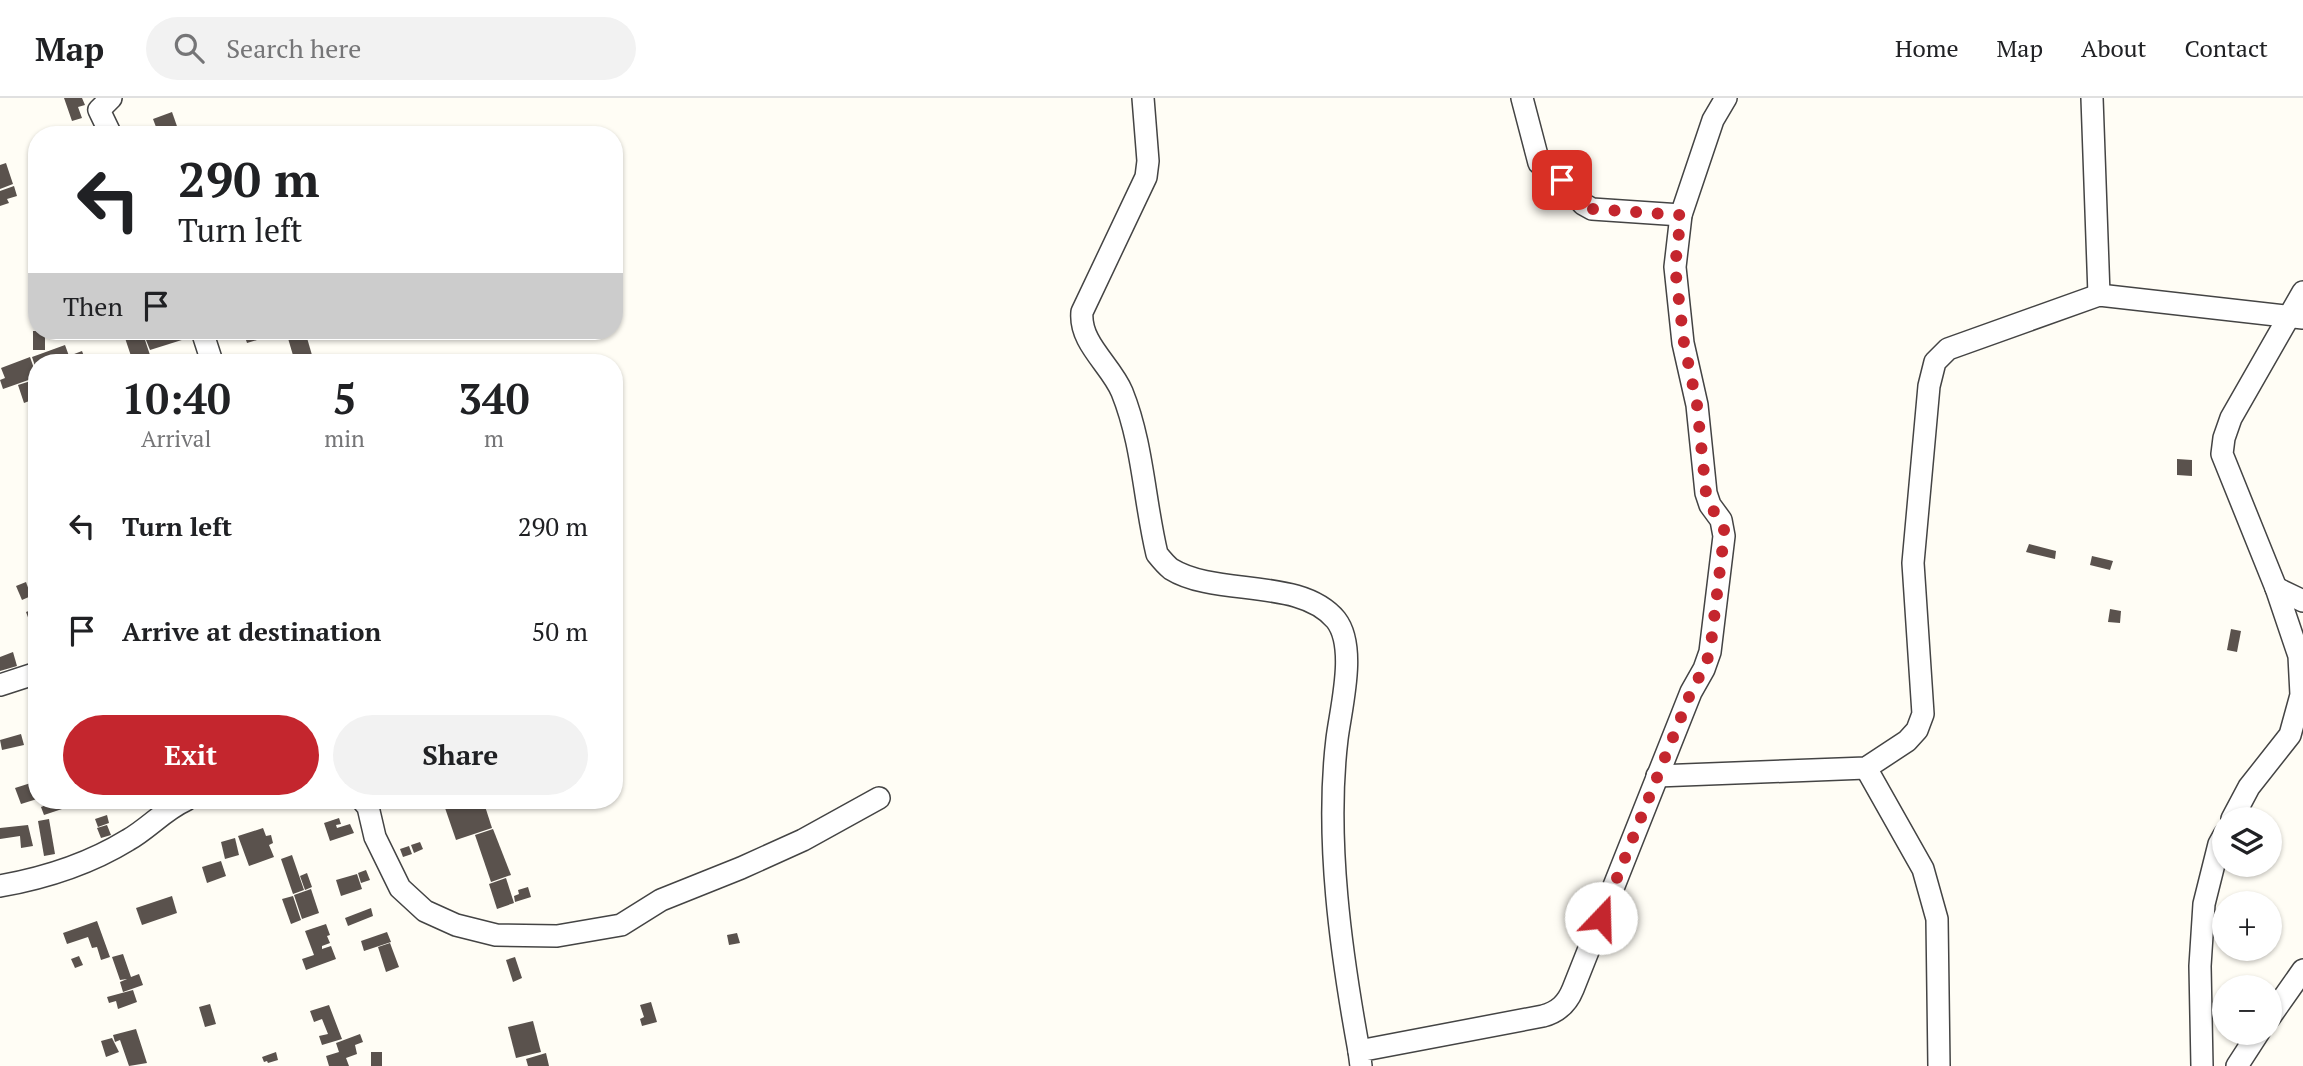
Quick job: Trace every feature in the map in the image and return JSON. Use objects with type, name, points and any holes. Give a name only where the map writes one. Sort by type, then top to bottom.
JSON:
[{"type":"street","points":[[107,126],[99,110],[111,98]]},
{"type":"street","points":[[1143,98],[1148,161],[1146,177],[1083,312],[1083,329],[1116,379],[1137,438],[1157,554],[1169,568],[1189,578],[1309,601],[1326,610],[1338,622],[1347,644],[1336,752],[1335,855],[1343,954],[1360,1058],[1559,1010],[1570,997],[1691,692],[1704,668],[1710,652],[1724,528],[1706,493],[1697,405],[1684,343],[1675,267],[1681,215],[1713,120],[1726,98]]},
{"type":"street","points":[[1522,98],[1539,163],[1562,180],[1583,204],[1592,209],[1681,215]]},
{"type":"street","points":[[2092,98],[2099,295]]},
{"type":"street","points":[[2239,807],[2249,788],[2290,735],[2301,695],[2299,656],[2276,588],[2222,454],[2224,438],[2231,418],[2296,318],[2303,292]]},
{"type":"street","points":[[1657,776],[1866,768],[1907,741],[1917,730],[1923,714],[1913,563],[1929,386],[1935,362],[1948,349],[2099,295],[2296,318]]},
{"type":"street","points":[[2276,588],[2303,601]]},
{"type":"street","points":[[0,685],[28,676]]},
{"type":"street","points":[[1866,768],[1923,869],[1937,919],[1939,1066]]},
{"type":"street","points":[[368,809],[375,837],[400,888],[425,911],[456,925],[496,936],[557,936],[621,925],[661,900],[803,840],[879,799]]},
{"type":"street","points":[[0,886],[32,880],[104,853],[131,839],[169,809]]},
{"type":"street","points":[[2202,1066],[2200,966],[2204,904],[2212,872]]},
{"type":"street","points":[[2282,1000],[2303,970]]},
{"type":"street","points":[[2237,1066],[2251,1045]]},
{"type":"building","points":[[64,98],[82,98],[85,105],[78,107],[82,118],[72,121]]},
{"type":"building","points":[[172,112],[177,126],[156,126],[153,119]]},
{"type":"building","points":[[6,163],[13,184],[0,189],[0,165]]},
{"type":"building","points":[[14,186],[17,196],[7,199],[9,203],[0,206],[0,191]]},
{"type":"building","points":[[33,340],[45,340],[45,350],[33,350]]},
{"type":"building","points":[[126,340],[145,340],[150,354],[130,354]]},
{"type":"building","points":[[146,340],[182,340],[150,350]]},
{"type":"building","points":[[288,340],[308,340],[312,354],[293,354]]},
{"type":"building","points":[[65,345],[68,354],[40,354]]},
{"type":"building","points":[[28,358],[28,380],[3,389],[0,380],[5,378],[1,368]]},
{"type":"building","points":[[28,382],[28,401],[24,403],[18,385]]},
{"type":"building","points":[[2177,459],[2192,460],[2192,476],[2177,475]]},
{"type":"building","points":[[2029,544],[2056,551],[2055,559],[2026,552]]},
{"type":"building","points":[[2092,556],[2113,561],[2110,570],[2090,565]]},
{"type":"building","points":[[26,582],[28,597],[22,600],[16,586]]},
{"type":"building","points":[[2110,609],[2121,611],[2120,623],[2108,622]]},
{"type":"building","points":[[2231,629],[2241,631],[2237,652],[2227,650]]},
{"type":"building","points":[[13,652],[17,666],[0,671],[0,657]]},
{"type":"building","points":[[21,734],[24,745],[2,750],[0,740]]},
{"type":"building","points":[[28,784],[28,802],[21,804],[15,788]]},
{"type":"building","points":[[42,809],[62,809],[44,815]]},
{"type":"building","points":[[445,809],[486,809],[492,828],[456,840]]},
{"type":"building","points":[[107,815],[109,823],[98,827],[95,819]]},
{"type":"building","points":[[339,818],[341,824],[336,825],[337,828],[350,824],[354,833],[330,841],[324,823]]},
{"type":"building","points":[[49,819],[55,854],[44,856],[38,821]]},
{"type":"building","points":[[28,825],[33,846],[21,848],[20,836],[0,839],[0,828]]},
{"type":"building","points":[[107,825],[111,835],[101,838],[97,828]]},
{"type":"building","points":[[263,828],[266,836],[271,835],[273,843],[269,845],[274,857],[249,866],[238,836]]},
{"type":"building","points":[[493,829],[511,875],[491,882],[475,835]]},
{"type":"building","points":[[235,838],[239,855],[225,859],[221,842]]},
{"type":"building","points":[[420,842],[423,849],[414,853],[411,845]]},
{"type":"building","points":[[409,846],[412,854],[403,857],[400,849]]},
{"type":"building","points":[[292,855],[304,890],[293,894],[281,859]]},
{"type":"building","points":[[221,861],[226,876],[207,883],[202,867]]},
{"type":"building","points":[[366,870],[370,880],[361,883],[358,873]]},
{"type":"building","points":[[307,873],[312,887],[305,890],[300,876]]},
{"type":"building","points":[[357,874],[362,889],[341,896],[336,880]]},
{"type":"building","points":[[506,878],[514,903],[497,909],[489,884]]},
{"type":"building","points":[[528,887],[531,897],[515,902],[514,896],[519,894],[518,890]]},
{"type":"building","points":[[311,889],[319,913],[302,919],[294,895]]},
{"type":"building","points":[[172,896],[177,913],[142,925],[136,908]]},
{"type":"building","points":[[293,896],[301,920],[291,924],[282,899]]},
{"type":"building","points":[[371,908],[373,916],[348,926],[345,918]]},
{"type":"building","points":[[97,921],[110,957],[101,960],[97,947],[92,948],[88,937],[67,944],[63,933]]},
{"type":"building","points":[[326,924],[330,943],[322,946],[322,949],[331,946],[336,959],[306,970],[302,959],[314,955],[305,931]]},
{"type":"building","points":[[387,932],[391,942],[364,951],[361,941]]},
{"type":"building","points":[[737,933],[740,943],[729,945],[727,935]]},
{"type":"building","points":[[390,943],[399,967],[386,972],[378,947]]},
{"type":"building","points":[[123,954],[131,977],[139,974],[143,985],[123,992],[120,982],[127,979],[120,980],[112,957]]},
{"type":"building","points":[[79,956],[83,965],[75,968],[71,959]]},
{"type":"building","points":[[515,957],[522,978],[513,982],[506,960]]},
{"type":"building","points":[[133,990],[137,1002],[118,1009],[116,1001],[109,1003],[107,997]]},
{"type":"building","points":[[651,1002],[657,1022],[642,1026],[640,1019],[644,1017],[640,1005]]},
{"type":"building","points":[[210,1004],[216,1024],[205,1027],[199,1007]]},
{"type":"building","points":[[329,1005],[342,1039],[322,1045],[319,1036],[328,1034],[322,1019],[314,1022],[310,1011]]},
{"type":"building","points":[[533,1021],[541,1052],[516,1058],[508,1027]]},
{"type":"building","points":[[136,1029],[147,1063],[129,1066],[120,1040],[115,1042],[113,1035]]},
{"type":"building","points":[[360,1034],[363,1042],[355,1045],[357,1054],[346,1058],[349,1066],[329,1066],[326,1056],[339,1052],[336,1043]]},
{"type":"building","points":[[112,1038],[119,1052],[106,1057],[101,1041]]},
{"type":"building","points":[[276,1052],[278,1060],[264,1062],[262,1057]]},
{"type":"building","points":[[371,1052],[382,1052],[382,1066],[371,1066]]},
{"type":"building","points":[[546,1053],[549,1066],[528,1066],[526,1059]]},
{"type":"route","points":[[1562,180],[1575,197],[1592,209],[1681,215],[1675,267],[1684,343],[1697,405],[1706,493],[1724,528],[1710,652],[1691,692],[1601,918]]}]
